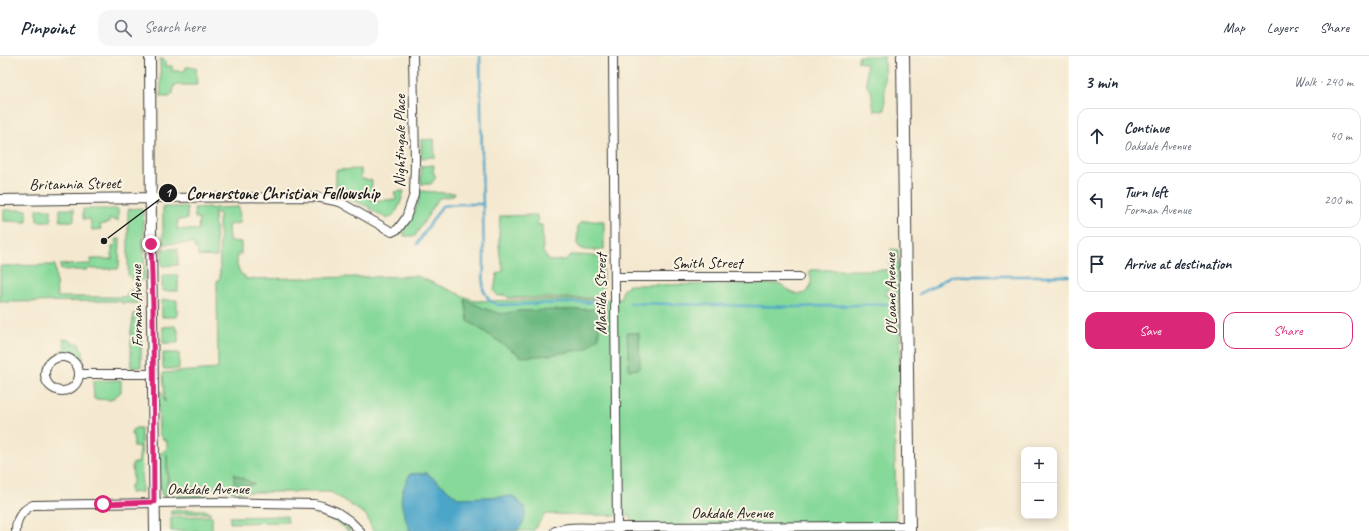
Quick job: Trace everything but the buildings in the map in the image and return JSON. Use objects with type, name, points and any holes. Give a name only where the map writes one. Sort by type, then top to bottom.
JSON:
[{"type":"main road","name":"O'Loane Avenue","points":[[903,56],[909,529]]},
{"type":"street","name":"Forman Avenue","points":[[150,56],[152,374],[155,531]]},
{"type":"street","name":"Nightingale Place","points":[[151,198],[316,197],[340,202],[392,232],[398,230],[406,218],[414,194],[415,162],[413,56]]},
{"type":"street","name":"Matilda Street","points":[[613,56],[617,529]]},
{"type":"street","name":"Britannia Street","points":[[0,200],[151,198]]},
{"type":"street","name":"Smith Street","points":[[615,277],[799,277]]},
{"type":"street","points":[[57,357],[69,358],[75,363],[80,374],[73,387],[62,391],[53,389],[45,379],[45,373],[48,365],[57,357]]},
{"type":"street","points":[[80,374],[152,374]]},
{"type":"street","name":"Oakdale Avenue","points":[[16,531],[19,516],[33,504],[110,504],[154,502],[314,504],[337,512],[350,521],[360,531]]},
{"type":"street","name":"Oakdale Avenue","points":[[555,531],[567,528],[909,529]]},
{"type":"green space","points":[[884,56],[885,110],[874,111],[871,90],[867,87],[866,64],[858,62],[858,57]]},
{"type":"green space","points":[[160,59],[165,60],[165,66],[172,66],[172,71],[185,71],[186,67],[196,67],[197,85],[174,85],[173,94],[169,97],[161,97]]},
{"type":"green space","points":[[434,139],[435,157],[421,158],[421,140]]},
{"type":"green space","points":[[434,165],[433,172],[436,177],[431,184],[421,184],[421,166]]},
{"type":"green space","points":[[361,169],[361,179],[372,180],[371,200],[395,201],[396,198],[394,192],[404,191],[396,211],[391,217],[387,219],[369,208],[369,206],[336,194],[336,170]]},
{"type":"green space","points":[[420,191],[455,193],[453,196],[439,198],[415,236],[404,236],[406,226],[417,205]]},
{"type":"green space","points":[[163,207],[187,207],[187,219],[178,220],[177,229],[198,230],[199,218],[195,218],[194,208],[210,207],[213,209],[239,207],[240,223],[228,225],[229,241],[241,242],[241,254],[237,254],[237,266],[241,274],[245,276],[245,279],[417,276],[475,301],[621,299],[623,289],[629,285],[780,284],[793,293],[803,294],[811,286],[811,277],[809,272],[811,270],[886,270],[890,269],[891,249],[898,250],[901,391],[894,391],[896,531],[631,531],[631,516],[545,514],[533,531],[373,531],[366,515],[331,492],[231,492],[230,489],[169,487],[167,454],[167,499],[162,495],[160,489],[159,458],[161,453],[167,449],[167,441],[164,440],[159,434],[158,393],[161,391],[165,402],[163,373],[218,369],[217,280],[220,278],[219,213],[214,213],[217,257],[198,256],[197,248],[194,248],[194,243],[163,244]],"holes":[[[894,282],[897,312],[893,314],[892,295],[884,295]]]},
{"type":"green space","points":[[141,208],[143,211],[145,279],[140,281],[132,280],[128,275],[128,211],[129,209]]},
{"type":"green space","points":[[37,209],[51,209],[51,221],[37,221]]},
{"type":"green space","points":[[60,209],[74,209],[74,221],[60,221]]},
{"type":"green space","points":[[83,209],[118,209],[118,221],[109,219],[109,223],[100,225],[101,229],[92,230],[90,219],[83,219]]},
{"type":"green space","points":[[4,210],[27,210],[27,222],[4,221]]},
{"type":"green space","points":[[537,215],[538,225],[542,225],[543,252],[549,261],[565,260],[571,255],[603,256],[603,298],[508,298],[505,295],[498,296],[494,291],[497,274],[504,270],[499,250],[500,216]]},
{"type":"green space","points":[[584,221],[604,221],[604,249],[585,250],[579,247],[577,244],[578,225]]},
{"type":"green space","points":[[116,239],[120,239],[118,269],[90,268],[86,270],[61,270],[60,265],[91,264],[91,259],[112,259],[112,247],[116,244]]},
{"type":"green space","points":[[162,249],[178,249],[178,265],[162,266]]},
{"type":"green space","points":[[55,265],[57,297],[126,297],[130,290],[140,289],[141,303],[121,303],[121,301],[0,302],[0,266]]},
{"type":"green space","points":[[162,275],[178,275],[178,291],[162,291]]},
{"type":"green space","points":[[465,299],[483,308],[501,314],[517,311],[599,309],[599,337],[586,349],[550,355],[522,357],[468,321]]},
{"type":"green space","points":[[162,300],[177,300],[177,317],[162,317]]},
{"type":"green space","points":[[134,313],[141,313],[141,367],[133,368],[131,367],[131,331]]},
{"type":"green space","points":[[175,326],[178,330],[178,343],[163,343],[163,327]]},
{"type":"green space","points":[[627,333],[639,333],[640,366],[638,369],[629,370]]},
{"type":"green space","points":[[63,339],[70,340],[72,343],[79,343],[81,349],[83,350],[83,366],[73,357],[61,354],[60,351],[65,348]]},
{"type":"green space","points":[[163,353],[179,353],[179,369],[163,369]]},
{"type":"green space","points":[[121,380],[121,392],[111,400],[94,399],[93,381]]},
{"type":"green space","points":[[141,428],[142,492],[130,493],[130,485],[133,483],[132,464],[139,462],[139,446],[134,447],[133,435],[131,435],[132,430]]},
{"type":"green space","points":[[234,474],[254,484],[234,490]]},
{"type":"green space","points":[[171,496],[209,496],[203,499],[171,500]]},
{"type":"green space","points":[[171,510],[205,510],[211,513],[171,514]]},
{"type":"green space","points":[[320,511],[338,519],[351,531],[347,531],[331,519],[311,513]]},
{"type":"green space","points":[[212,516],[212,531],[171,531],[171,517]]},
{"type":"green space","points":[[287,516],[288,522],[230,523],[230,517]]},
{"type":"water","points":[[427,473],[458,498],[513,496],[526,509],[522,525],[515,531],[410,531],[402,508],[401,497],[403,490],[410,474]]},
{"type":"waterway","points":[[480,56],[484,259],[483,289],[489,300],[498,305],[597,302]]},
{"type":"waterway","points":[[417,244],[442,206],[483,204]]},
{"type":"waterway","points":[[919,294],[950,276],[1069,276]]},
{"type":"waterway","points":[[630,303],[796,307],[888,304]]},
{"type":"place","name":"Cornerstone Christian Fellowship","points":[[104,241]]},
{"type":"route","points":[[103,504],[154,502],[152,374],[153,306],[151,244]]}]
